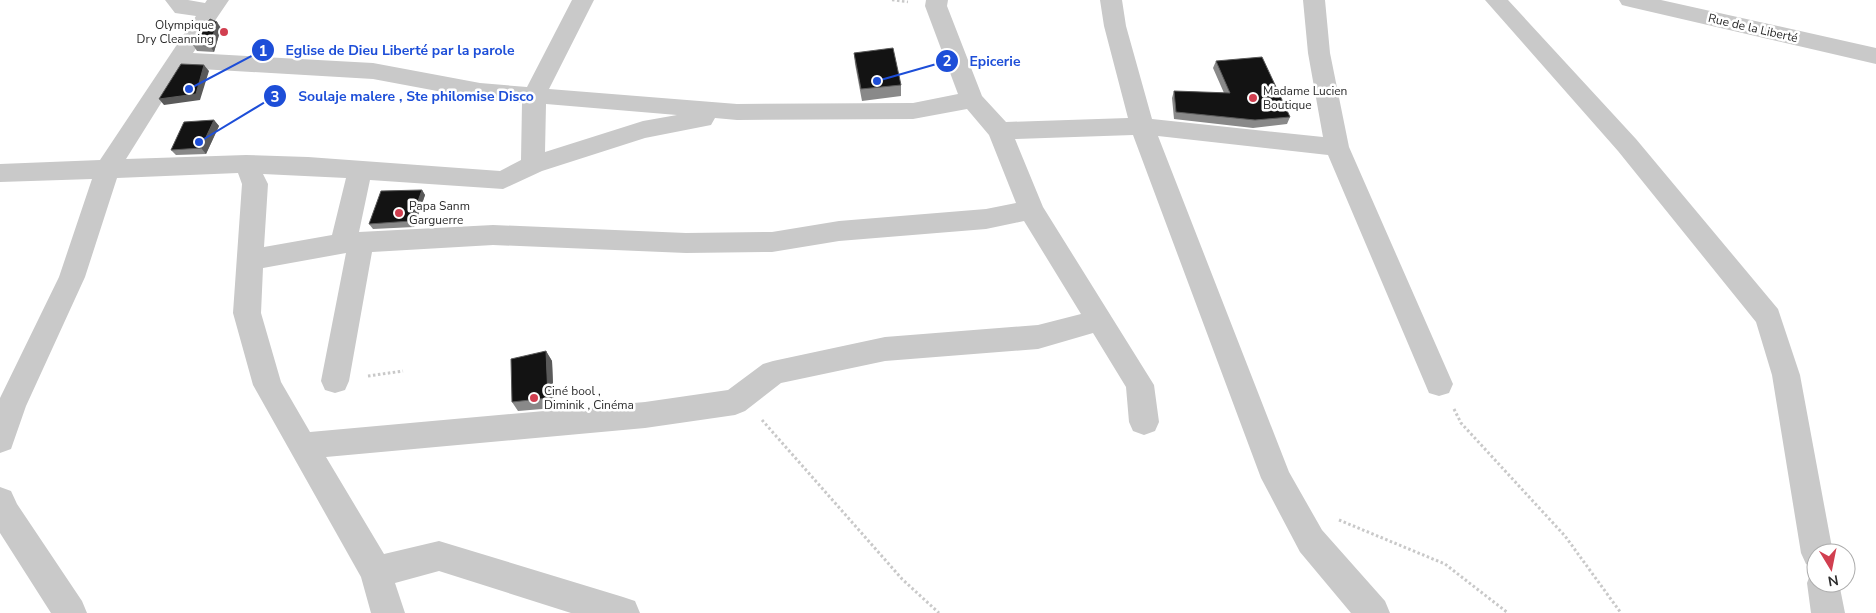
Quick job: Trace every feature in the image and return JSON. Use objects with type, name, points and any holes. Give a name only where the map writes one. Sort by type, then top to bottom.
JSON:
[{"type":"street","points":[[176,0],[183,8],[215,6]]},
{"type":"street","points":[[532,165],[534,96],[583,0]]},
{"type":"street","points":[[937,0],[936,6],[972,100],[1000,131],[1031,210],[1140,385],[1144,422]]},
{"type":"street","points":[[1111,0],[1115,26],[1142,126],[1276,478],[1311,540],[1373,613]]},
{"type":"street","points":[[1314,0],[1319,53],[1337,147],[1439,384]]},
{"type":"street","points":[[1496,0],[1627,145],[1768,317],[1786,375],[1815,543]]},
{"type":"street","name":"Rue de la Liberté","points":[[1630,0],[1876,56]]},
{"type":"street","points":[[0,440],[11,406],[72,277],[108,168],[177,60],[215,6]]},
{"type":"street","points":[[177,60],[373,71],[480,91],[737,112],[913,111],[972,100]]},
{"type":"street","points":[[0,173],[246,164],[503,180],[532,165],[642,130],[737,112]]},
{"type":"street","points":[[1000,131],[1142,126],[1337,147]]},
{"type":"street","points":[[246,164],[255,184],[247,313],[267,385],[376,572],[388,613]]},
{"type":"street","points":[[335,381],[360,170]]},
{"type":"street","points":[[250,260],[352,243],[493,235],[686,243],[772,242],[838,231],[986,219],[1031,210]]},
{"type":"street","points":[[302,446],[645,415],[735,402],[773,373],[875,351],[1038,337],[1099,320]]},
{"type":"street","points":[[2,512],[70,613]]},
{"type":"street","points":[[376,572],[439,556],[623,613]]},
{"type":"street","points":[[1825,593],[1828,613]]},
{"type":"path","points":[[1439,384],[1461,422],[1566,536],[1621,613]]},
{"type":"path","points":[[742,397],[902,579],[939,613]]},
{"type":"path","points":[[1336,518],[1445,564],[1508,613]]},
{"type":"building","points":[[210,19],[217,22],[210,46],[193,45]]},
{"type":"building","points":[[893,48],[901,85],[861,89],[854,53]]},
{"type":"building","points":[[1262,57],[1290,117],[1255,120],[1176,112],[1174,91],[1230,93],[1216,61]]},
{"type":"building","points":[[181,64],[204,65],[196,94],[159,99]]},
{"type":"building","points":[[214,120],[201,148],[171,150],[184,122]]},
{"type":"building","points":[[422,190],[411,221],[369,224],[381,191]]},
{"type":"building","points":[[546,351],[548,398],[512,402],[511,359]]},
{"type":"place","name":"Olympique Dry Cleanning","points":[[224,32]]},
{"type":"place","name":"Epicerie","points":[[877,81]]},
{"type":"place","name":"Eglise de Dieu Liberté par la parole","points":[[189,89]]},
{"type":"place","name":"Madame Lucien Boutique","points":[[1253,98]]},
{"type":"place","name":"Soulaje malere , Ste philomise Disco","points":[[199,142]]},
{"type":"place","name":"Papa Sanm Garguerre","points":[[399,213]]},
{"type":"place","name":"Ciné bool , Diminik , Cinéma","points":[[534,398]]}]
